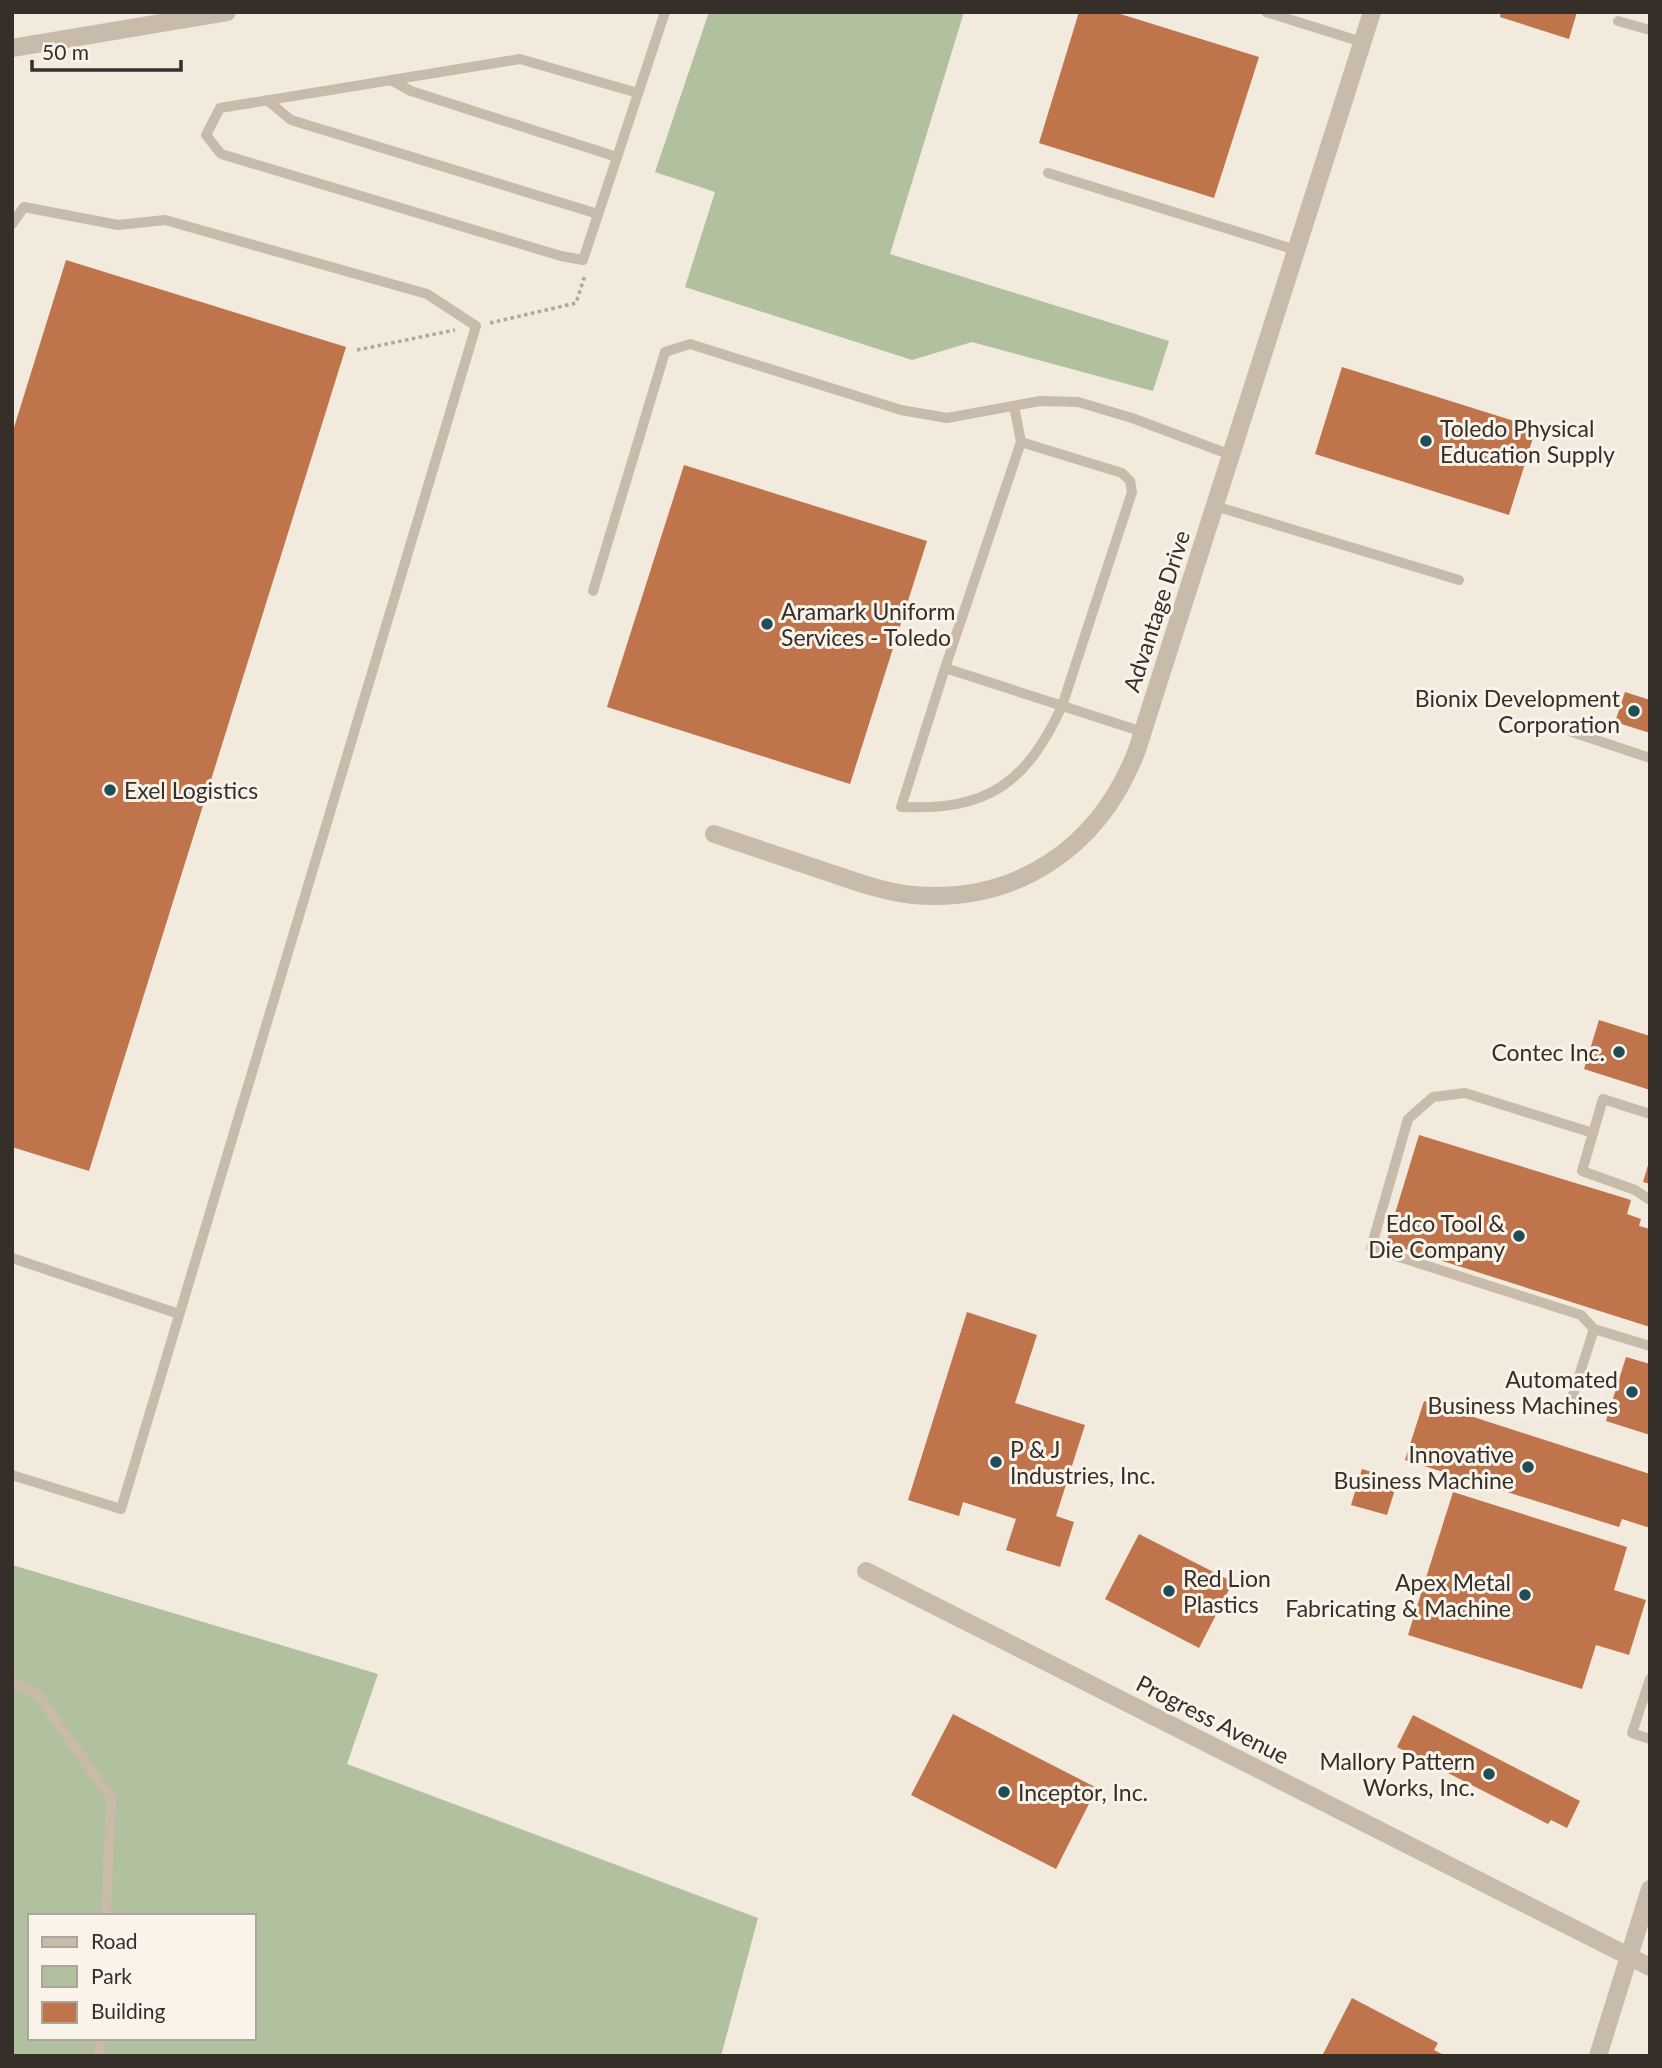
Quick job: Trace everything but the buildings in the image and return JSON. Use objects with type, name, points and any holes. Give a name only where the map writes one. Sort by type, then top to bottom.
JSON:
[{"type":"street","points":[[12,48],[227,12]]},
{"type":"street","name":"Advantage Drive","points":[[714,834],[880,889],[912,895],[944,896],[1008,885],[1067,852],[1092,827],[1124,781],[1143,732],[1372,12]]},
{"type":"street","name":"Progress Avenue","points":[[866,1572],[1650,1968]]},
{"type":"street","points":[[1598,2056],[1650,1889]]},
{"type":"lane","points":[[638,93],[520,59],[220,108],[206,135],[221,154],[561,256],[583,260],[665,12]]},
{"type":"lane","points":[[1266,12],[1362,42]]},
{"type":"lane","points":[[1618,21],[1650,30]]},
{"type":"lane","points":[[391,80],[411,91],[617,157]]},
{"type":"lane","points":[[267,100],[291,120],[598,214]]},
{"type":"lane","points":[[1048,173],[1296,250]]},
{"type":"lane","points":[[12,224],[24,206],[118,225],[164,220],[427,294],[476,326],[121,1509],[12,1475]]},
{"type":"lane","points":[[593,591],[665,352],[678,346],[690,344],[901,410],[943,418],[971,416],[1040,401],[1078,402],[1132,418],[1231,455]]},
{"type":"lane","points":[[1014,406],[1021,442],[901,807],[959,806],[995,794],[1025,767],[1052,728],[1062,706],[1132,492],[1130,481],[1122,473],[1021,442]]},
{"type":"lane","points":[[1215,506],[1459,580]]},
{"type":"lane","points":[[945,668],[1143,732]]},
{"type":"lane","points":[[1572,732],[1650,758]]},
{"type":"lane","points":[[1593,1133],[1465,1093],[1433,1097],[1408,1119],[1371,1248],[1581,1315],[1594,1329],[1650,1346]]},
{"type":"lane","points":[[1650,1114],[1603,1099],[1582,1171],[1635,1190],[1650,1200]]},
{"type":"lane","points":[[12,1258],[179,1314]]},
{"type":"lane","points":[[1571,1401],[1594,1329]]},
{"type":"lane","points":[[1650,1679],[1632,1734],[1650,1739]]},
{"type":"lane","points":[[12,1681],[38,1695],[111,1798],[106,1914]]},
{"type":"green space","points":[[709,12],[964,12],[890,254],[1169,341],[1153,391],[972,342],[912,360],[685,287],[715,192],[655,172]]},
{"type":"green space","points":[[12,1565],[378,1674],[347,1764],[758,1918],[721,2056],[12,2056]]},
{"type":"place","name":"Toledo Physical Education Supply","points":[[1426,441]]},
{"type":"place","name":"Aramark Uniform Services - Toledo","points":[[767,624]]},
{"type":"place","name":"Bionix Development Corporation","points":[[1634,711]]},
{"type":"place","name":"Exel Logistics","points":[[110,790]]},
{"type":"place","name":"Contec Inc.","points":[[1619,1052]]},
{"type":"place","name":"Edco Tool & Die Company","points":[[1519,1236]]},
{"type":"place","name":"Automated Business Machines","points":[[1632,1392]]},
{"type":"place","name":"P & J Industries, Inc.","points":[[996,1462]]},
{"type":"place","name":"Innovative Business Machine","points":[[1528,1467]]},
{"type":"place","name":"Red Lion Plastics","points":[[1169,1591]]},
{"type":"place","name":"Apex Metal Fabricating & Machine","points":[[1525,1595]]},
{"type":"place","name":"Mallory Pattern Works, Inc.","points":[[1489,1774]]},
{"type":"place","name":"Inceptor, Inc.","points":[[1004,1792]]}]
